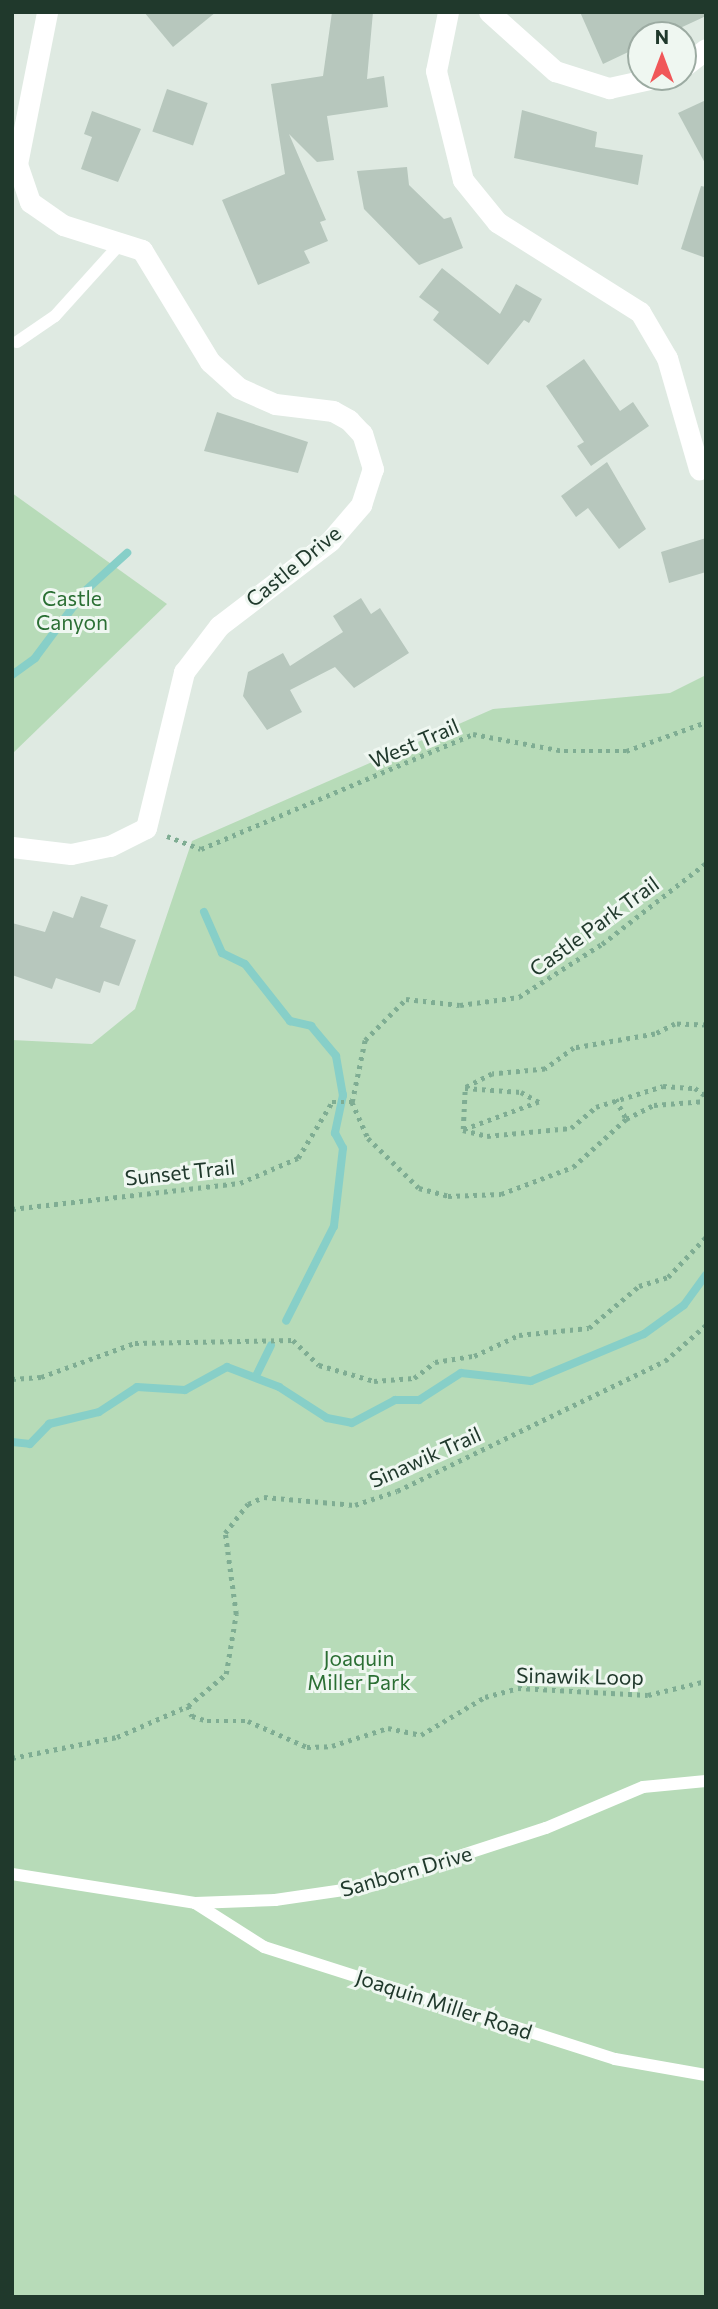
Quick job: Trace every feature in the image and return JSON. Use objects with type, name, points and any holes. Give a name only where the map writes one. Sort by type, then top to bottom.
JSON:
[{"type":"street","name":"Castle Drive","points":[[47,12],[17,164],[30,202],[63,225],[142,250],[210,362],[239,388],[349,420],[362,433],[373,469],[361,505],[330,541],[219,626],[184,672],[146,828]]},
{"type":"street","points":[[448,12],[436,71],[463,180],[497,222],[640,312],[667,358],[699,469]]},
{"type":"street","points":[[489,12],[555,71],[609,88],[627,84]]},
{"type":"street","points":[[12,847],[71,853],[110,846],[146,828]]},
{"type":"lane","points":[[17,342],[55,316],[121,243]]},
{"type":"lane","name":"Sanborn Drive","points":[[12,1874],[195,1903],[364,1887],[546,1828],[643,1787],[706,1781]]},
{"type":"lane","name":"Joaquin Miller Road","points":[[195,1903],[264,1947],[615,2059],[706,2075]]},
{"type":"path","name":"West Trail","points":[[146,828],[201,849],[473,734],[564,751],[626,751],[706,722]]},
{"type":"path","name":"Castle Park Trail","points":[[349,1101],[365,1040],[406,999],[460,1005],[519,997],[602,944],[706,863]]},
{"type":"path","points":[[465,1088],[492,1074],[545,1069],[574,1048],[655,1034],[674,1024],[706,1025]]},
{"type":"path","points":[[463,1130],[487,1136],[571,1128],[617,1099],[663,1086],[695,1088],[706,1098]]},
{"type":"path","points":[[463,1130],[539,1101],[520,1092],[465,1088]]},
{"type":"path","points":[[463,1130],[465,1088]]},
{"type":"path","points":[[349,1101],[368,1138],[419,1188],[448,1196],[501,1194],[573,1167],[626,1119],[654,1105],[706,1098]]},
{"type":"path","points":[[617,1099],[626,1119]]},
{"type":"path","name":"Sunset Trail","points":[[12,1209],[240,1183],[298,1158],[332,1101],[349,1101]]},
{"type":"path","points":[[12,1379],[41,1377],[135,1343],[293,1340],[319,1365],[374,1381],[414,1378],[435,1362],[474,1356],[519,1335],[589,1328],[639,1286],[668,1277],[706,1237]]},
{"type":"path","name":"Sinawik Trail","points":[[12,1758],[117,1737],[188,1706],[226,1674],[233,1653],[236,1614],[225,1534],[248,1504],[264,1497],[355,1504],[397,1491],[665,1361],[706,1325]]},
{"type":"path","name":"Sinawik Loop","points":[[188,1706],[192,1716],[207,1721],[248,1721],[307,1747],[332,1746],[388,1728],[421,1735],[485,1697],[518,1688],[648,1695],[706,1681]]},
{"type":"green space","name":"Castle Canyon","points":[[12,493],[167,604],[12,754]]},
{"type":"green space","name":"Joaquin Miller Park","points":[[706,675],[706,2297],[12,2297],[12,1040],[92,1044],[135,1009],[192,841],[493,709],[670,693]]},
{"type":"building","points":[[144,12],[216,12],[173,47]]},
{"type":"building","points":[[332,12],[373,12],[367,79],[384,76],[388,107],[327,116],[334,160],[317,162],[289,134],[326,220],[320,222],[328,241],[304,251],[310,263],[258,285],[222,200],[285,174],[271,84],[323,76]]},
{"type":"building","points":[[580,12],[706,12],[706,16],[695,21],[627,21],[627,53],[603,64]]},
{"type":"building","points":[[167,89],[208,103],[193,146],[152,132]]},
{"type":"building","points":[[706,100],[706,165],[678,113]]},
{"type":"building","points":[[522,110],[597,132],[595,147],[643,155],[638,185],[514,158]]},
{"type":"building","points":[[92,111],[141,129],[118,182],[81,169],[92,137],[84,134]]},
{"type":"building","points":[[407,167],[409,185],[444,219],[451,217],[463,248],[419,265],[364,209],[357,171]]},
{"type":"building","points":[[701,186],[706,187],[706,258],[681,249]]},
{"type":"building","points":[[442,268],[500,314],[516,284],[542,299],[529,323],[524,320],[488,365],[433,320],[439,312],[419,297]]},
{"type":"building","points":[[584,359],[620,411],[633,402],[649,426],[591,466],[577,446],[584,442],[546,386]]},
{"type":"building","points":[[217,412],[308,442],[298,473],[204,451]]},
{"type":"building","points":[[607,462],[646,529],[619,549],[588,508],[576,517],[561,496]]},
{"type":"building","points":[[706,538],[706,572],[669,583],[661,552]]},
{"type":"building","points":[[361,598],[371,614],[380,608],[409,653],[354,688],[335,667],[290,690],[302,712],[267,730],[243,696],[248,672],[283,653],[290,666],[343,632],[333,616]]},
{"type":"building","points":[[81,896],[108,905],[100,927],[136,940],[119,986],[104,981],[100,993],[56,978],[52,989],[12,975],[12,923],[45,932],[53,911],[73,918]]},
{"type":"waterway","points":[[12,675],[35,658],[85,591],[127,553]]},
{"type":"waterway","points":[[204,912],[222,953],[245,964],[290,1021],[311,1026],[336,1056],[343,1095],[335,1133],[343,1148],[334,1226],[286,1321]]},
{"type":"waterway","points":[[12,1442],[30,1444],[49,1424],[99,1412],[137,1387],[185,1390],[227,1367],[279,1387],[327,1418],[352,1423],[395,1400],[419,1400],[461,1373],[531,1381],[644,1334],[684,1305],[706,1275]]},
{"type":"waterway","points":[[256,1376],[271,1345]]}]
